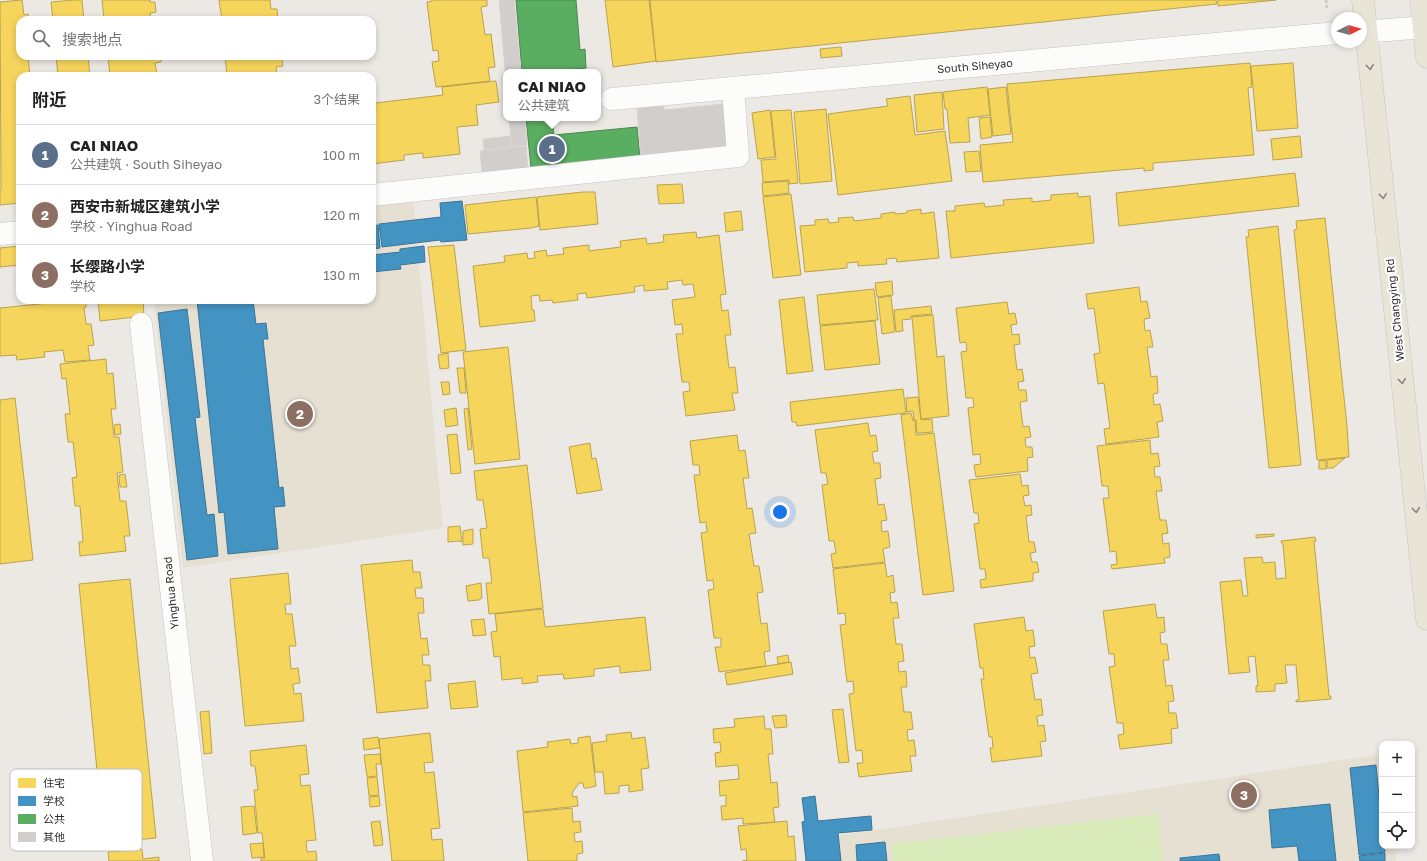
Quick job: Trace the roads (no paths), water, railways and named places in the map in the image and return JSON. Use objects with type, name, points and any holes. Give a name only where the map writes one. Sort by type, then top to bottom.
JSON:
[{"type":"main road","name":"West Changying Rd","points":[[1363,0],[1363,12]]},
{"type":"main road","points":[[1421,0],[1427,57]]},
{"type":"main road","name":"West Changying Rd","points":[[1366,48],[1427,619]]},
{"type":"street","points":[[1367,32],[1425,28]]},
{"type":"street","name":"South Siheyao","points":[[612,99],[1331,34]]},
{"type":"street","points":[[376,195],[738,156],[733,88]]},
{"type":"street","points":[[0,234],[16,232]]},
{"type":"street","name":"Yinghua Road","points":[[141,324],[202,861]]},
{"type":"place","name":"CAI NIAO","points":[[552,149]]},
{"type":"place","name":"西安市新城区建筑小学","points":[[300,414]]},
{"type":"place","name":"长缨路小学","points":[[1244,795]]}]
